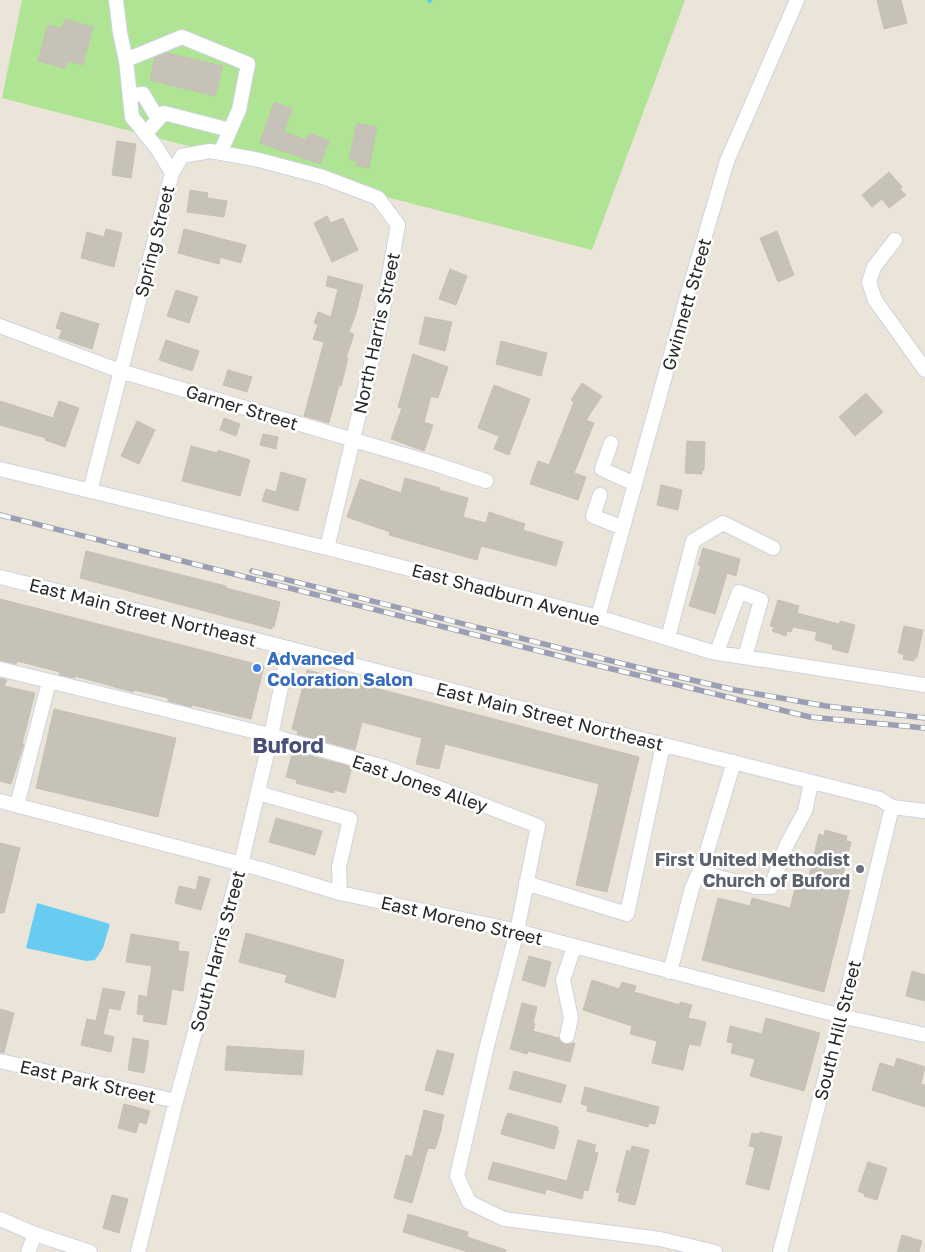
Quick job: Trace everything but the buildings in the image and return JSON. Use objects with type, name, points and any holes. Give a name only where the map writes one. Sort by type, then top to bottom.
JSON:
[{"type":"street","name":"Spring Street","points":[[90,491],[172,172],[157,148],[132,117],[126,60],[116,0]]},
{"type":"street","name":"Gwinnett Street","points":[[598,617],[727,161],[796,0]]},
{"type":"street","points":[[126,60],[182,37],[248,64],[239,110],[220,153],[210,151],[182,156],[172,172]]},
{"type":"street","points":[[130,95],[143,94],[161,116],[230,130]]},
{"type":"street","points":[[144,134],[161,116]]},
{"type":"street","name":"North Harris Street","points":[[220,153],[259,160],[323,178],[378,198],[398,225],[380,326],[327,548]]},
{"type":"street","points":[[895,240],[874,267],[869,282],[875,300],[925,370]]},
{"type":"street","name":"Garner Street","points":[[0,326],[120,371],[432,463],[486,481]]},
{"type":"street","points":[[611,443],[602,469],[635,484]]},
{"type":"street","name":"East Shadburn Avenue","points":[[0,469],[327,548],[598,617],[718,652],[925,685]]},
{"type":"street","points":[[600,495],[593,516],[623,528]]},
{"type":"street","points":[[668,638],[693,541],[723,523],[773,548]]},
{"type":"street","name":"East Main Street Northeast","points":[[0,577],[289,648],[811,783],[880,799],[892,806],[925,811]]},
{"type":"street","points":[[718,652],[738,592],[761,600],[745,657]]},
{"type":"street","name":"South Harris Street","points":[[138,1252],[176,1101],[242,864],[289,648]]},
{"type":"street","name":"East Jones Alley","points":[[0,670],[271,736],[384,767],[538,826],[526,883]]},
{"type":"street","points":[[17,805],[49,682]]},
{"type":"street","points":[[663,745],[628,914],[526,883],[517,931],[487,1046],[457,1176],[469,1202],[504,1219],[660,1239],[715,1252]]},
{"type":"street","points":[[670,972],[692,888],[704,861],[734,762]]},
{"type":"street","points":[[700,872],[756,887],[771,887],[787,844],[805,811],[811,783]]},
{"type":"street","points":[[258,793],[350,819],[340,866],[340,893]]},
{"type":"street","name":"East Moreno Street","points":[[0,801],[242,864],[340,893],[517,931],[574,948],[841,1016],[925,1035]]},
{"type":"street","name":"South Hill Street","points":[[780,1252],[841,1016],[892,806]]},
{"type":"street","points":[[567,1036],[571,1018],[564,980],[574,948]]},
{"type":"street","name":"East Park Street","points":[[0,1062],[176,1101]]},
{"type":"street","points":[[0,1219],[35,1234],[90,1252]]},
{"type":"street","points":[[28,1252],[35,1234]]},
{"type":"green space","points":[[22,0],[685,0],[592,250],[2,98]]},
{"type":"water","points":[[37,903],[110,924],[103,948],[95,960],[86,961],[26,948]]},
{"type":"railway","points":[[0,515],[567,658],[810,717],[925,728]]},
{"type":"railway","points":[[252,571],[735,690],[826,706],[925,718]]},
{"type":"place","name":"Advanced Coloration Salon","points":[[257,668]]},
{"type":"place","name":"First United Methodist Church of Buford","points":[[860,869]]},
{"type":"district","name":"Buford","points":[[288,744]]}]
